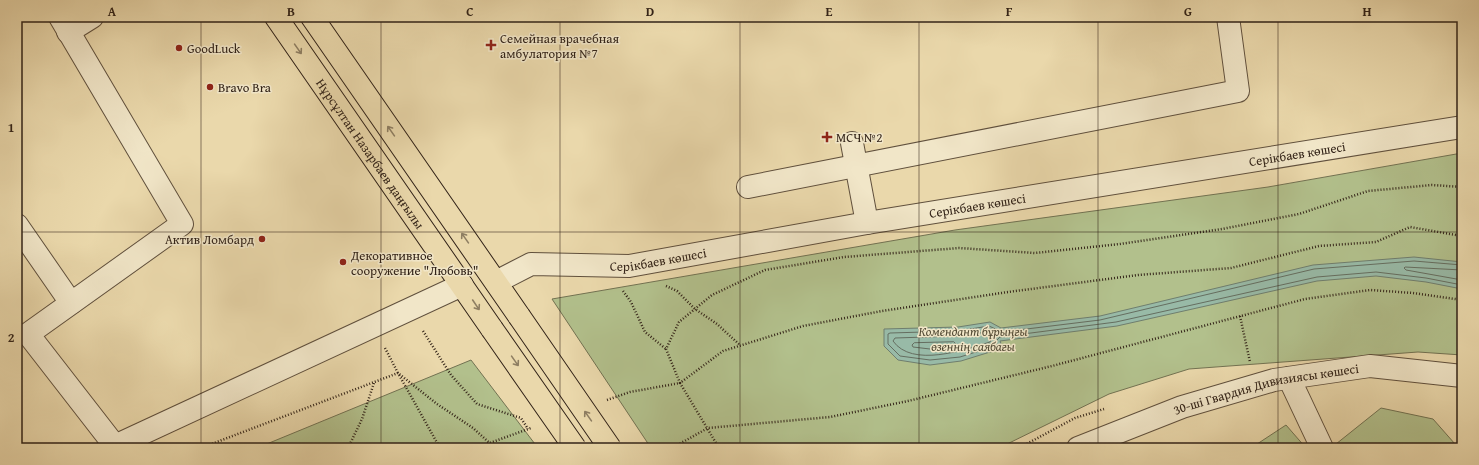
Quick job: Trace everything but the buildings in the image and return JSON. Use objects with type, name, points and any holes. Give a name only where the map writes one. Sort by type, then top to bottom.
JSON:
[{"type":"main road","name":"Нұрсұлтан Назарбаев даңғылы","points":[[276,17],[575,448]]},
{"type":"main road","points":[[312,17],[610,448]]},
{"type":"street","points":[[92,17],[64,25],[182,224],[72,303],[21,335],[113,447],[462,285]]},
{"type":"street","points":[[748,187],[1238,91],[1228,17]]},
{"type":"street","name":"Серікбаев көшесі","points":[[496,282],[531,264],[629,266],[868,223],[1462,127]]},
{"type":"street","points":[[852,143],[868,223]]},
{"type":"street","points":[[17,225],[72,303]]},
{"type":"street","name":"30-ші Гвардия Дивизиясы көшесі","points":[[1078,448],[1182,407],[1274,380],[1370,366],[1462,376]]},
{"type":"street","points":[[1290,378],[1322,448]]},
{"type":"path","points":[[666,349],[679,322],[712,295],[765,270],[844,257],[960,248],[1035,253],[1120,244],[1222,229],[1299,214],[1368,191],[1432,185],[1462,187]]},
{"type":"path","points":[[630,392],[680,383],[723,351],[740,345],[803,326],[882,311],[1138,275],[1231,268],[1319,246],[1376,242],[1410,227],[1462,236]]},
{"type":"path","points":[[665,285],[677,291],[695,309],[717,324],[740,345]]},
{"type":"path","points":[[622,290],[631,302],[646,332],[666,349],[680,383],[719,448]]},
{"type":"path","points":[[672,448],[708,428],[830,417],[908,401],[1052,366],[1305,299],[1370,290],[1413,293],[1462,300]]},
{"type":"path","points":[[1240,316],[1251,364]]},
{"type":"path","points":[[420,327],[451,375],[477,404],[521,418],[528,429]]},
{"type":"path","points":[[391,344],[385,347],[440,448]]},
{"type":"path","points":[[201,448],[398,373]]},
{"type":"path","points":[[398,373],[437,404],[473,428],[495,448]]},
{"type":"path","points":[[348,448],[362,419],[374,382]]},
{"type":"path","points":[[476,448],[491,443]]},
{"type":"green space","name":"Комендант бұрыңғы өзеннің саябағы","points":[[1462,153],[1462,355],[1418,352],[1189,369],[1109,394],[999,448],[651,448],[552,299],[955,230],[1268,187]]},
{"type":"green space","points":[[471,360],[538,448],[257,448]]},
{"type":"green space","points":[[1381,408],[1433,419],[1455,444],[1462,445],[1462,448],[1331,448]]},
{"type":"green space","points":[[1286,425],[1306,448],[1251,448]]},
{"type":"water","points":[[1414,257],[1462,262],[1462,289],[1426,282],[1376,276],[1317,281],[1117,326],[1000,341],[1003,348],[961,361],[930,365],[898,360],[884,346],[884,329],[958,327],[990,322],[1001,328],[1100,316],[1313,265]]},
{"type":"place","name":"Семейная врачебная амбулатория №7","points":[[491,45]]},
{"type":"place","name":"GoodLuck","points":[[179,48]]},
{"type":"place","name":"Bravo Bra","points":[[210,87]]},
{"type":"place","name":"МСЧ №2","points":[[827,137]]},
{"type":"place","name":"Актив Ломбард","points":[[262,239]]},
{"type":"place","name":"Декоративное сооружение \"Любовь\"","points":[[343,262]]}]
